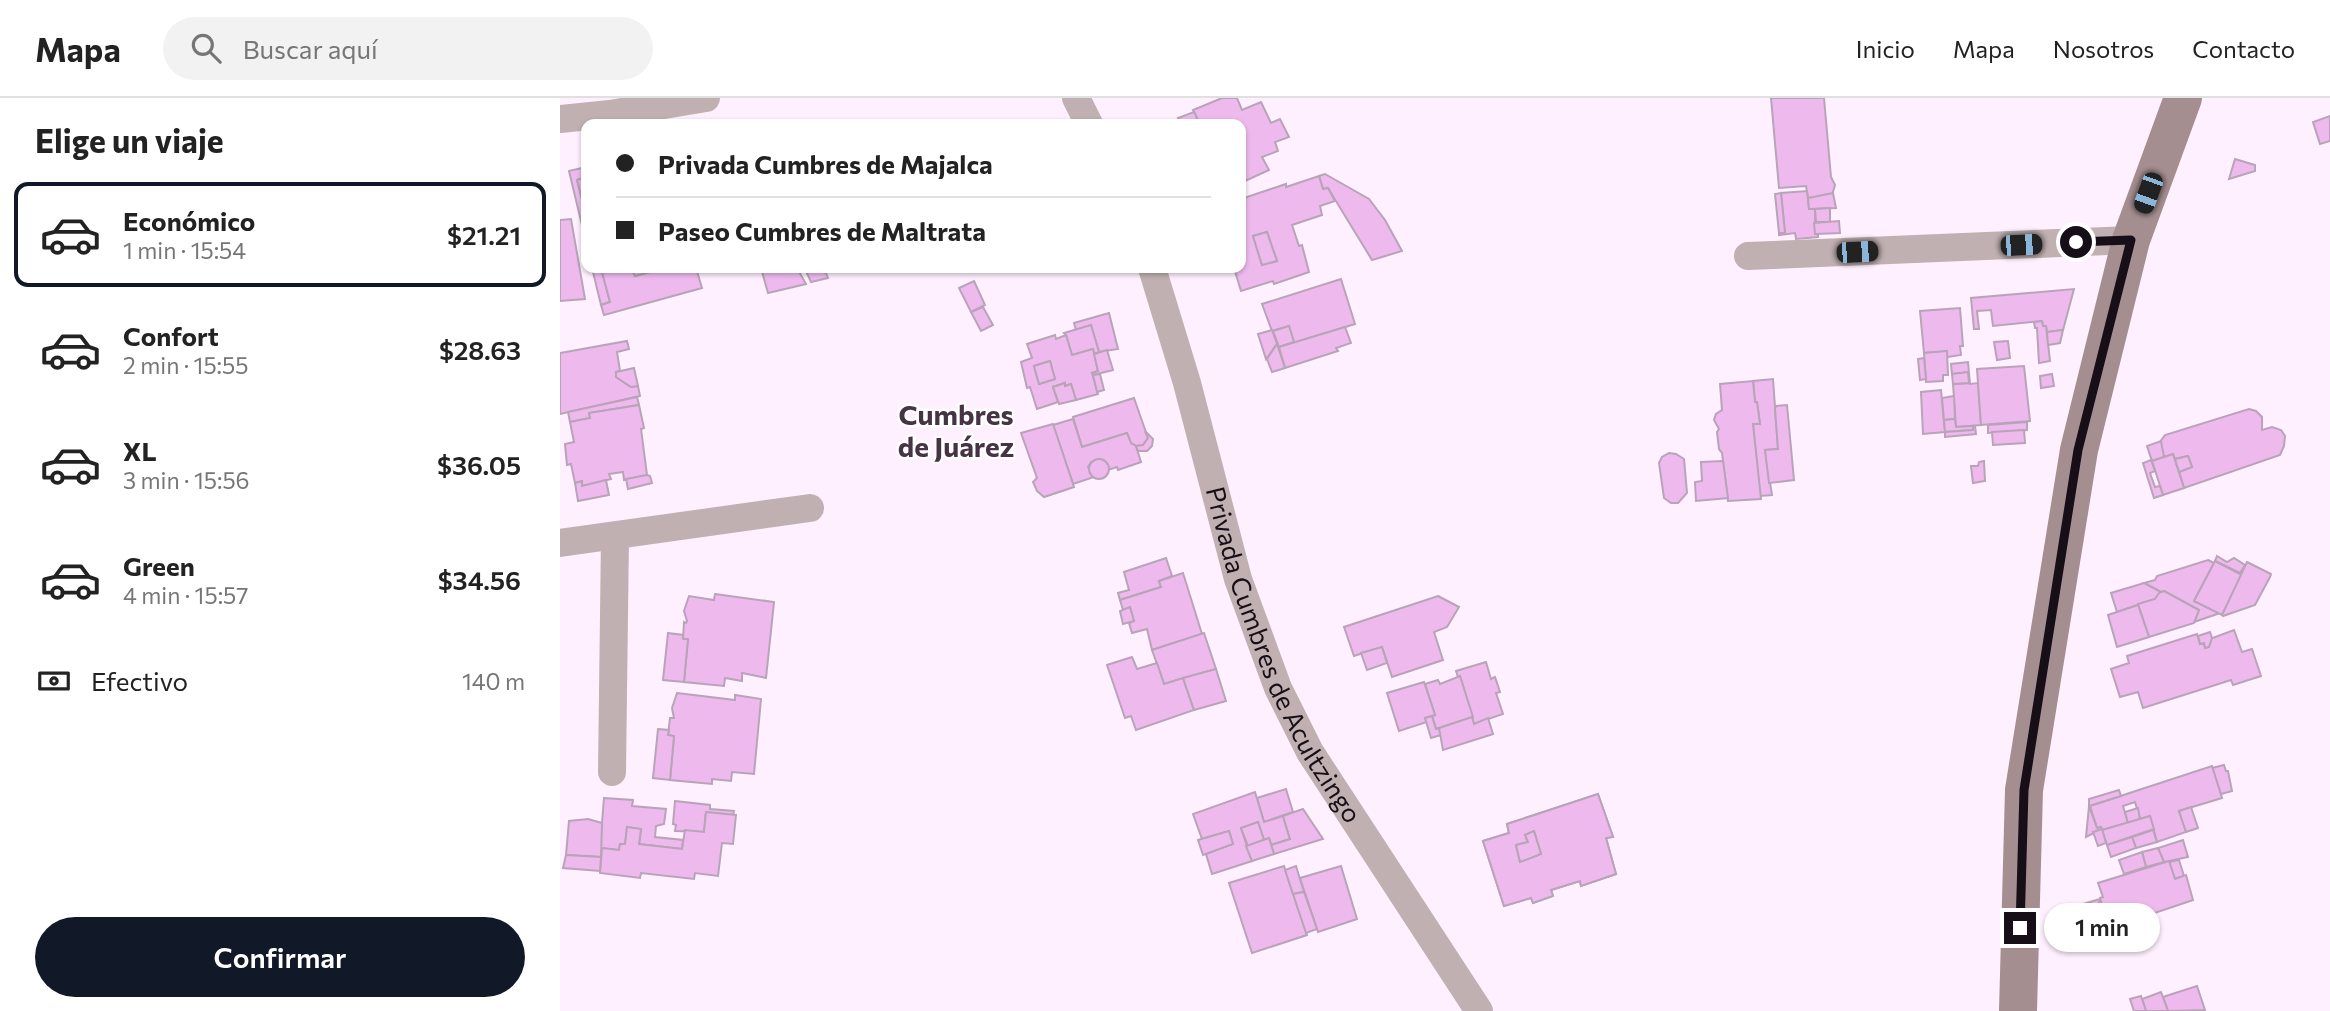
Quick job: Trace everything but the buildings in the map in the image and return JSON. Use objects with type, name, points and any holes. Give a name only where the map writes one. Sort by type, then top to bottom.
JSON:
[{"type":"street","points":[[560,118],[610,114],[706,98]]},
{"type":"street","points":[[1076,98],[1086,119]]},
{"type":"street","points":[[2018,1011],[2024,790],[2078,450],[2131,240],[2183,98]]},
{"type":"street","points":[[1748,256],[2131,240]]},
{"type":"street","name":"Privada Cumbres de Acultzingo","points":[[1154,273],[1187,383],[1238,579],[1278,688],[1310,752],[1479,1011]]},
{"type":"street","points":[[560,543],[810,508]]},
{"type":"street","points":[[612,772],[615,536]]},
{"type":"district","name":"Cumbres de Juárez","points":[[956,431]]},
{"type":"route","points":[[2020,928],[2024,790],[2078,450],[2131,240],[2076,242]]}]
